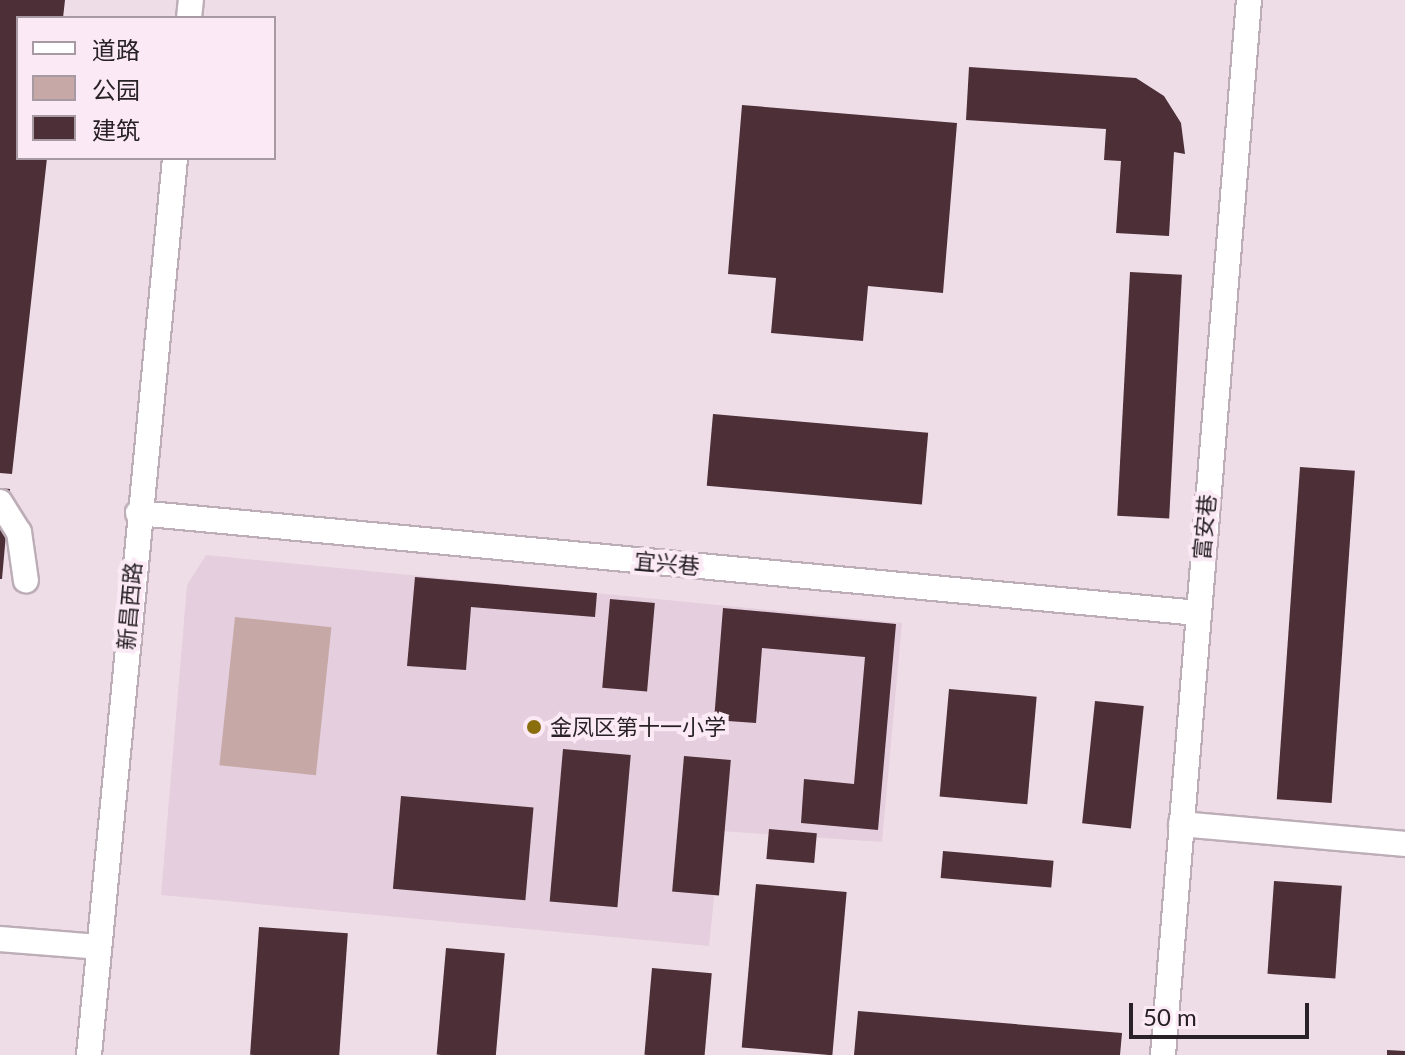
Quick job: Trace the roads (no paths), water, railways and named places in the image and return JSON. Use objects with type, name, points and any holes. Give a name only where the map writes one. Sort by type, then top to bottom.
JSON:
[{"type":"street","name":"富安巷","points":[[1163,1055],[1249,0]]},
{"type":"street","name":"新昌西路","points":[[89,1055],[138,513],[175,160]]},
{"type":"street","points":[[0,502],[19,532],[26,581]]},
{"type":"street","name":"宜兴巷","points":[[138,513],[1197,613]]},
{"type":"street","points":[[1181,824],[1405,844]]},
{"type":"street","points":[[0,939],[99,947]]},
{"type":"place","name":"金凤区第十一小学","points":[[534,727]]}]
